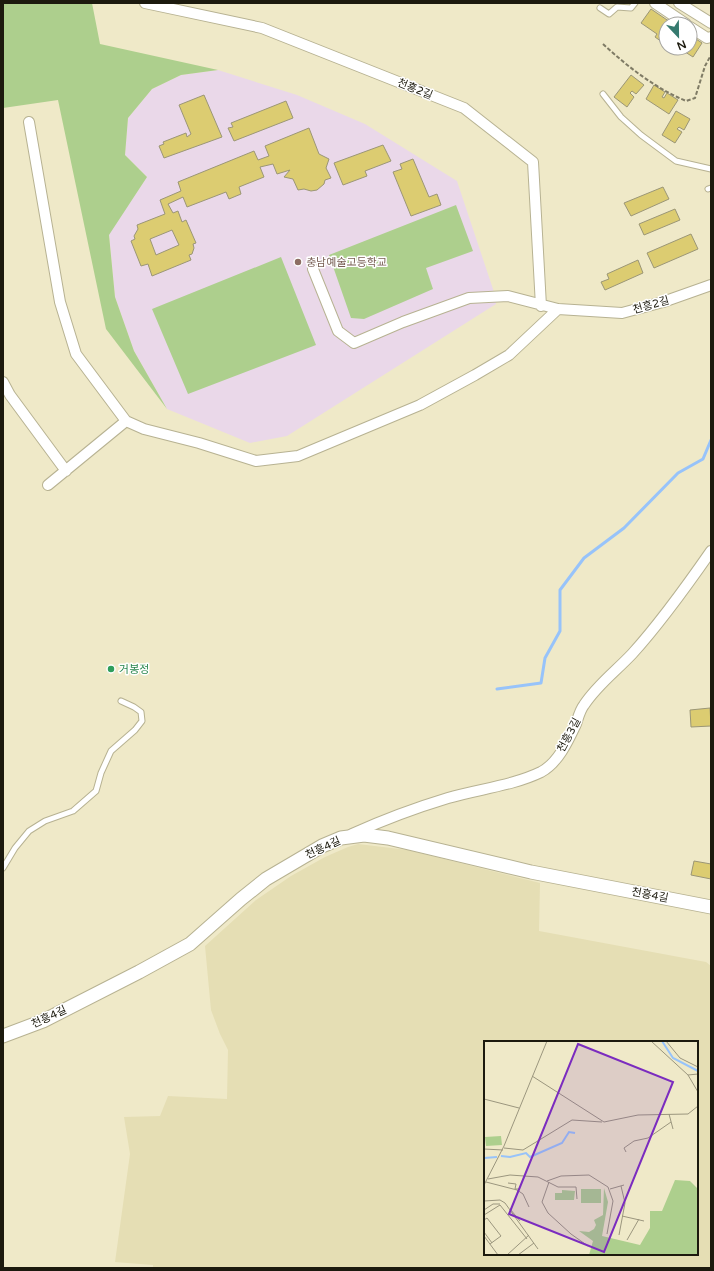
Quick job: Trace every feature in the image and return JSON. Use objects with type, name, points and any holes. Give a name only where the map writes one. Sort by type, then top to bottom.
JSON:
[{"type":"street","name":"천흥2길","points":[[145,3],[262,28],[464,108],[533,162],[541,306]]},
{"type":"street","points":[[654,3],[674,16]]},
{"type":"street","points":[[679,3],[711,23]]},
{"type":"street","points":[[698,32],[707,38],[711,36]]},
{"type":"street","points":[[29,122],[60,302],[76,354],[126,421],[144,429],[199,443],[256,461],[298,456],[420,405],[475,375],[510,354],[558,309]]},
{"type":"street","name":"천흥2길","points":[[313,269],[338,331],[354,343],[403,322],[469,298],[508,296],[541,306],[558,309],[622,313],[663,302],[711,285]]},
{"type":"street","points":[[3,382],[10,396],[66,471]]},
{"type":"street","points":[[48,485],[126,421]]},
{"type":"street","name":"천흥3길","points":[[341,838],[406,812],[448,798],[521,780],[541,771],[553,763],[566,744],[584,705],[601,684],[631,655],[662,619],[711,552]]},
{"type":"street","name":"천흥4길","points":[[3,1036],[43,1021],[190,944],[266,879],[322,846],[341,838],[364,835],[388,838],[531,872],[711,907]]},
{"type":"lane","points":[[600,8],[609,14],[617,7],[631,8],[635,3]]},
{"type":"lane","points":[[604,94],[621,117],[641,135],[676,161],[711,169]]},
{"type":"lane","points":[[3,868],[15,848],[29,831],[45,821],[73,811],[96,791],[101,773],[110,751],[135,730],[142,721],[141,712],[121,701]]},
{"type":"path","points":[[603,44],[627,66],[675,97],[686,101],[695,98],[705,66],[711,55]]},
{"type":"shaded area","name":"충남예술고등학교","points":[[218,70],[297,95],[365,124],[457,181],[493,289],[496,304],[287,436],[250,443],[167,409],[134,351],[115,297],[109,234],[147,177],[125,155],[128,118],[152,89],[181,75]]},
{"type":"shaded area","points":[[358,844],[408,850],[540,883],[539,931],[706,962],[711,966],[711,1268],[153,1268],[153,1265],[115,1262],[130,1154],[124,1117],[160,1116],[168,1096],[227,1099],[228,1050],[211,1010],[205,946],[256,900],[291,876],[325,857]]},
{"type":"green space","points":[[3,3],[92,3],[100,44],[218,70],[181,75],[152,89],[128,118],[125,155],[147,177],[109,235],[115,297],[134,351],[167,409],[106,329],[58,100],[3,108]]},
{"type":"green space","points":[[456,205],[473,251],[426,268],[433,289],[364,319],[351,318],[329,255]]},
{"type":"green space","points":[[281,257],[316,345],[188,394],[152,309]]},
{"type":"building","points":[[651,9],[661,16],[658,16],[658,39],[655,37],[657,34],[641,23]]},
{"type":"building","points":[[698,40],[702,43],[698,49]]},
{"type":"building","points":[[631,75],[644,85],[636,94],[632,91],[630,93],[634,97],[627,107],[614,97]]},
{"type":"building","points":[[654,85],[665,92],[662,97],[664,98],[667,93],[678,100],[669,114],[646,99]]},
{"type":"building","points":[[204,95],[222,137],[164,158],[159,146],[164,144],[163,142],[186,133],[187,137],[191,134],[179,105]]},
{"type":"building","points":[[286,101],[293,118],[234,141],[228,128],[233,127],[231,123]]},
{"type":"building","points":[[676,111],[690,119],[684,130],[679,127],[677,129],[682,132],[675,143],[662,135]]},
{"type":"building","points":[[309,128],[319,154],[329,159],[326,168],[331,178],[325,180],[324,184],[317,190],[298,190],[293,179],[284,177],[290,170],[277,174],[273,164],[260,167],[264,177],[239,187],[241,194],[229,199],[226,192],[187,207],[183,197],[168,204],[173,213],[178,211],[182,222],[186,220],[196,243],[193,244],[194,248],[192,254],[189,255],[191,260],[152,276],[148,264],[141,266],[131,241],[135,239],[134,236],[138,229],[137,225],[165,214],[160,200],[181,191],[178,182],[254,151],[258,160],[269,156],[265,146]],"holes":[[[172,230],[179,245],[156,255],[150,239]]]},
{"type":"building","points":[[383,145],[391,161],[365,171],[367,176],[343,185],[334,163]]},
{"type":"building","points":[[413,159],[429,197],[437,194],[441,205],[411,216],[393,172],[402,169],[400,164]]},
{"type":"building","points":[[663,187],[669,199],[631,216],[624,203]]},
{"type":"building","points":[[675,209],[680,220],[644,235],[639,224]]},
{"type":"building","points":[[691,234],[698,249],[654,268],[647,253]]},
{"type":"building","points":[[638,260],[643,273],[605,290],[601,282],[609,279],[607,274]]},
{"type":"building","points":[[710,708],[711,726],[691,727],[690,710]]},
{"type":"building","points":[[694,861],[711,864],[711,879],[691,875]]},
{"type":"waterway","points":[[497,689],[541,683],[545,658],[560,631],[560,590],[584,558],[624,528],[678,473],[703,459],[711,440]]},
{"type":"place","name":"충남예술고등학교","points":[[298,262]]},
{"type":"place","name":"거봉정","points":[[111,669]]}]
